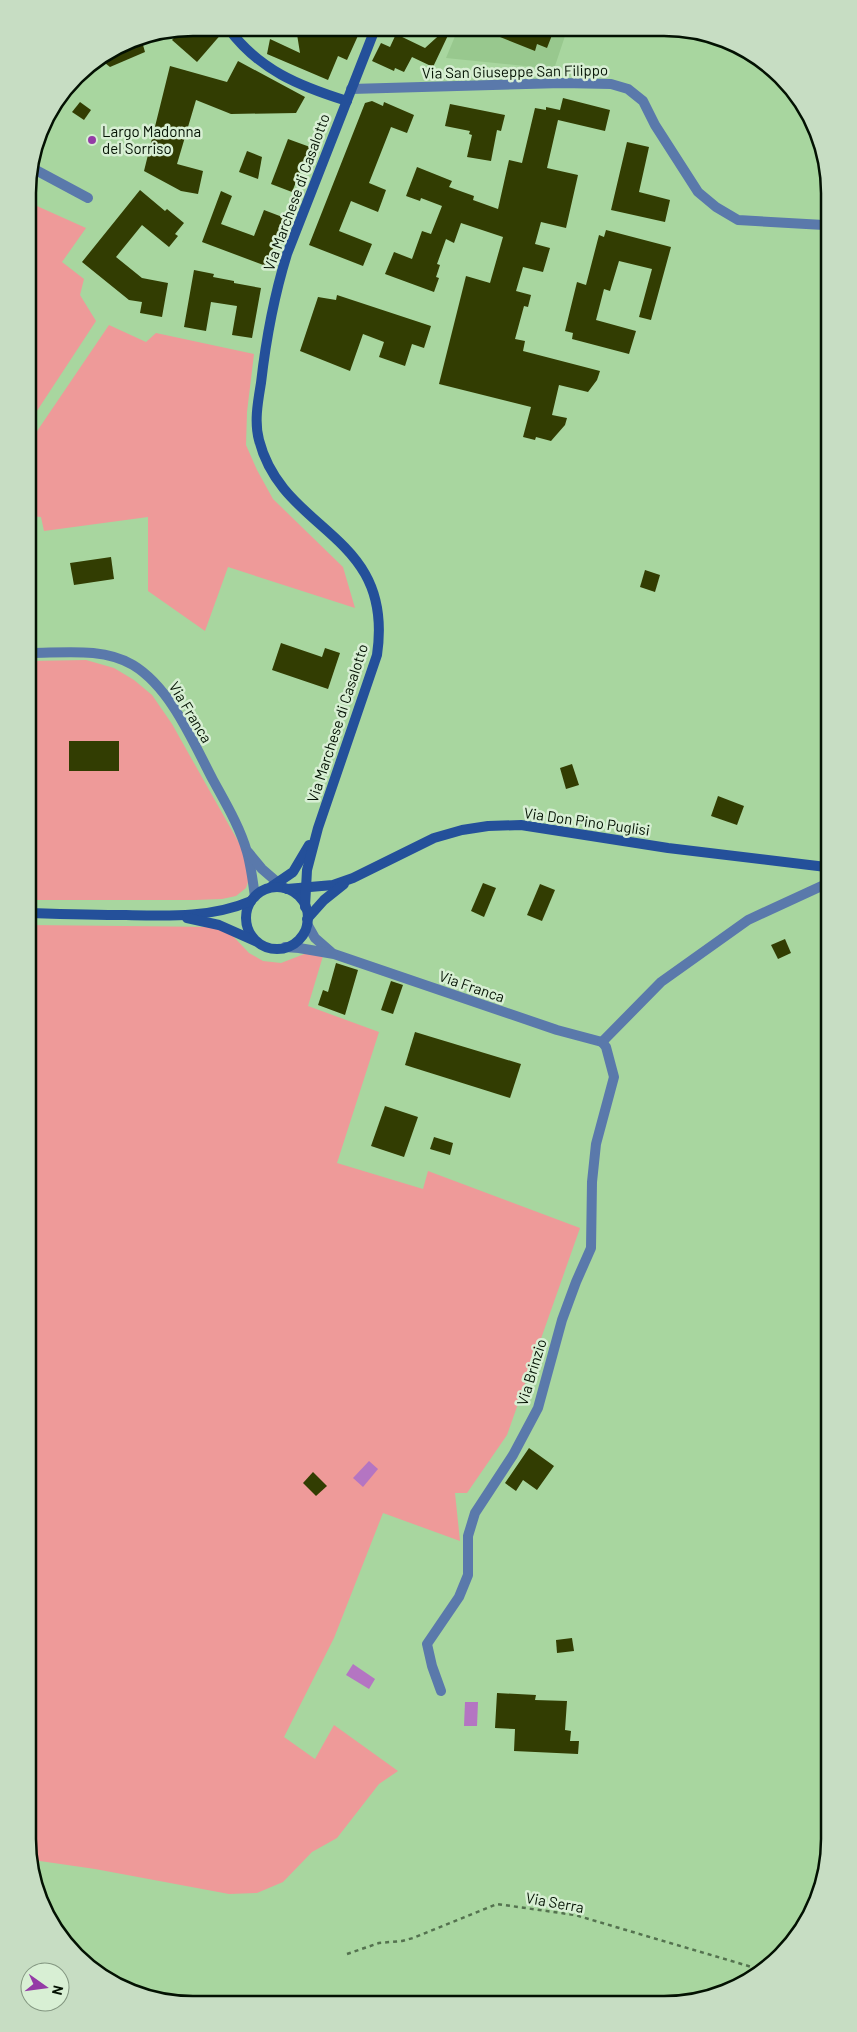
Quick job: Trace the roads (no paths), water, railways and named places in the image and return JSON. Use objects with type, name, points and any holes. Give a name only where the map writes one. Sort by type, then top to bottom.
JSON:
[{"type":"street","points":[[235,37],[260,62],[308,89],[346,101]]},
{"type":"street","name":"Via Marchese di Casalotto","points":[[318,828],[377,655],[380,636],[378,613],[373,589],[362,567],[345,546],[280,486],[268,464],[259,439],[257,410],[266,343],[282,270],[372,37]]},
{"type":"street","name":"Via San Giuseppe San Filippo","points":[[351,89],[562,83],[611,84],[620,86],[628,89],[643,101],[655,125],[698,192],[716,207],[738,220],[821,225]]},
{"type":"street","points":[[38,171],[88,198]]},
{"type":"street","name":"Via Franca","points":[[37,654],[90,653],[112,656],[134,666],[157,685],[177,714],[229,811],[247,851]]},
{"type":"street","name":"Via Don Pino Puglisi","points":[[353,878],[434,838],[462,830],[488,826],[520,825],[668,848],[821,866]]},
{"type":"street","points":[[37,913],[181,916],[237,907],[279,887],[300,862],[318,828]]},
{"type":"street","points":[[318,828],[307,870],[305,907],[307,921],[315,938],[334,954]]},
{"type":"street","points":[[247,851],[279,887],[301,899],[305,907]]},
{"type":"street","points":[[247,851],[253,899],[247,910],[246,919],[252,936],[259,943]]},
{"type":"street","points":[[262,869],[282,874],[293,872]]},
{"type":"street","points":[[279,887],[305,888],[333,885],[353,878]]},
{"type":"street","points":[[285,947],[299,938],[307,921],[324,900],[353,878]]},
{"type":"street","points":[[602,1042],[661,982],[748,920],[821,887]]},
{"type":"street","points":[[181,916],[219,925],[267,947],[299,948],[334,954]]},
{"type":"street","name":"Via Franca","points":[[334,954],[557,1030],[602,1042]]},
{"type":"street","name":"Via Brinzio","points":[[441,1691],[427,1644],[459,1597],[468,1575],[468,1536],[475,1513],[513,1455],[538,1408],[562,1320],[591,1248],[592,1182],[596,1144],[614,1077],[606,1047],[602,1042]]},
{"type":"place","name":"Largo Madonna del Sorriso","points":[[92,140]]}]
